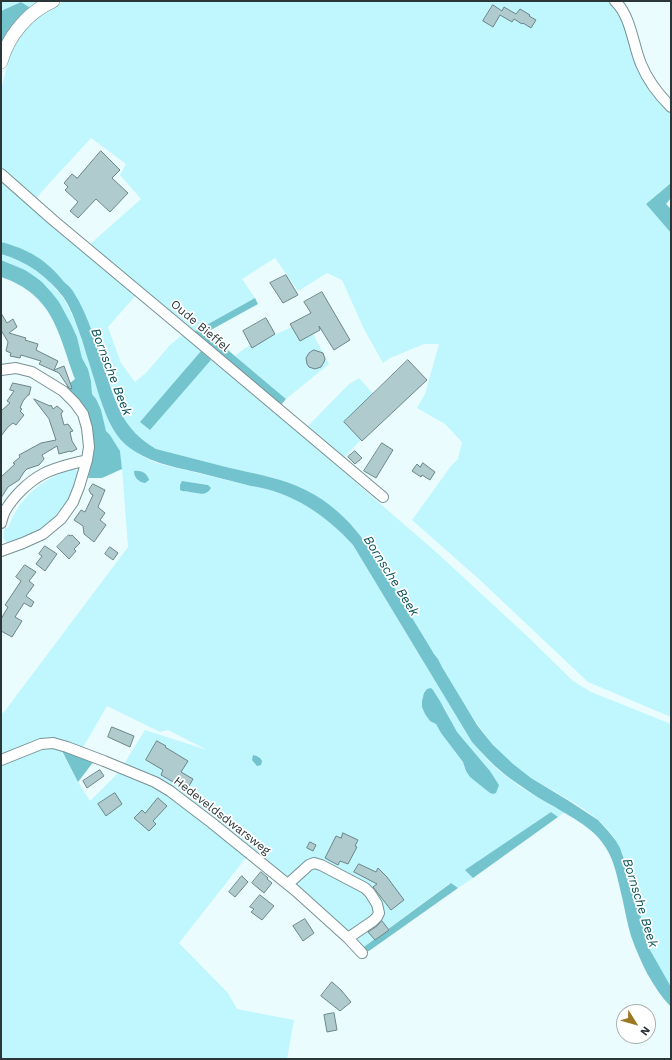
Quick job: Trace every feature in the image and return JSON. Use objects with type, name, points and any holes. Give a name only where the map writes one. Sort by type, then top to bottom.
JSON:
[{"type":"street","points":[[1,62],[10,40],[23,22],[36,11],[53,1]]},
{"type":"street","points":[[615,1],[620,5],[626,16],[641,63],[650,82],[655,90],[671,107]]},
{"type":"street","name":"Oude Bieffel","points":[[1,174],[53,220],[383,497]]},
{"type":"street","points":[[1,370],[16,368],[32,372],[63,391],[75,402],[83,414],[89,440],[87,460],[79,487],[73,502],[61,519],[44,534],[1,551]]},
{"type":"street","points":[[1,523],[4,512],[28,484],[42,474],[56,468],[87,460]]},
{"type":"street","name":"Hedeveldsdwarsweg","points":[[1,760],[41,744],[53,744],[67,747],[155,782],[170,791],[288,884],[348,938],[362,954]]},
{"type":"street","points":[[288,884],[309,865],[314,864],[365,888],[374,898],[379,913],[373,921],[348,938]]},
{"type":"shaded area","points":[[1,1],[45,1],[32,9],[21,2],[1,11]]},
{"type":"shaded area","points":[[65,1],[610,1],[620,11],[636,60],[671,112],[671,183],[646,204],[671,233],[671,717],[588,682],[480,580],[412,520],[451,466],[458,459],[462,442],[445,424],[417,408],[425,394],[439,344],[424,344],[390,358],[383,363],[364,329],[342,280],[327,273],[298,291],[275,258],[242,279],[255,298],[192,333],[89,245],[141,199],[120,175],[126,164],[91,138],[35,199],[1,168],[1,90],[12,49],[32,21],[46,10]]},
{"type":"shaded area","points":[[21,2],[32,9],[1,54],[1,11]]},
{"type":"shaded area","points":[[1,178],[136,295],[108,327],[121,363],[135,382],[146,373],[170,345],[182,335],[201,351],[141,422],[150,429],[211,360],[286,422],[436,552],[527,636],[573,681],[591,692],[671,724],[671,987],[652,955],[645,935],[625,859],[610,832],[577,804],[537,782],[513,765],[492,743],[482,731],[466,706],[377,560],[356,530],[344,517],[315,495],[297,486],[272,478],[156,449],[144,442],[132,430],[120,412],[87,318],[15,246],[1,242]]},
{"type":"shaded area","points":[[671,183],[671,198],[666,204],[671,209],[671,233],[646,204]]},
{"type":"shaded area","points":[[1,242],[20,248],[36,256],[51,267],[72,290],[88,320],[117,405],[128,425],[145,442],[156,449],[272,478],[297,486],[330,505],[356,530],[387,576],[477,725],[493,745],[513,764],[531,778],[598,820],[616,841],[628,870],[650,950],[671,987],[671,1007],[652,982],[631,936],[616,872],[612,859],[606,848],[590,829],[507,776],[472,742],[353,545],[343,534],[320,515],[294,499],[266,489],[159,463],[142,456],[126,445],[116,434],[106,413],[78,329],[64,298],[51,283],[28,265],[1,254]]},
{"type":"shaded area","points":[[1,254],[11,256],[27,264],[47,279],[64,299],[76,323],[102,403],[114,429],[122,441],[140,455],[156,463],[266,489],[294,499],[320,515],[343,534],[353,545],[472,742],[494,766],[505,775],[538,798],[565,812],[558,817],[551,812],[466,870],[473,878],[458,888],[450,883],[357,952],[298,897],[248,858],[245,859],[179,943],[228,993],[237,1009],[294,1020],[287,1059],[1,1059],[1,764],[45,747],[62,751],[67,744],[55,738],[44,738],[33,741],[1,755],[1,714],[128,547],[120,451],[106,431],[96,399],[92,394],[88,369],[82,358],[77,337],[58,302],[42,282],[1,260]],"holes":[[[182,481],[208,485],[199,494],[182,491]],[[433,690],[447,712],[457,732],[490,771],[499,785],[490,793],[466,771],[463,762],[422,706],[423,697]],[[107,706],[160,732],[168,730],[207,750],[145,730],[119,772],[90,801],[62,752],[78,756]]]},
{"type":"shaded area","points":[[1,260],[25,270],[34,276],[42,282],[59,302],[77,337],[82,358],[88,369],[92,394],[101,410],[106,431],[120,451],[122,469],[102,478],[88,478],[93,458],[93,444],[64,388],[75,379],[64,346],[52,318],[33,294],[19,285],[1,277]]},
{"type":"shaded area","points":[[255,298],[258,304],[209,331],[210,335],[286,399],[280,406],[192,333]]},
{"type":"shaded area","points":[[292,327],[301,339],[313,334],[329,364],[286,399],[235,356],[245,348]]},
{"type":"shaded area","points":[[201,351],[211,360],[150,430],[140,422]]},
{"type":"shaded area","points":[[359,378],[385,407],[371,429],[342,460],[306,428],[349,384]]},
{"type":"shaded area","points":[[71,468],[78,471],[80,475],[68,502],[50,522],[28,538],[9,544],[4,537],[5,528],[8,528],[17,509],[23,501],[45,481],[64,472],[65,469]]},
{"type":"shaded area","points":[[134,471],[143,472],[149,480],[145,483],[139,481],[135,476]]},
{"type":"shaded area","points":[[182,481],[208,485],[211,488],[207,493],[199,494],[182,491],[180,490],[180,485]]},
{"type":"shaded area","points":[[431,688],[457,732],[490,771],[499,785],[496,793],[490,793],[470,777],[463,762],[436,724],[430,721],[425,714],[422,707],[422,701],[424,693],[427,689]]},
{"type":"shaded area","points":[[62,751],[94,761],[78,782]]},
{"type":"shaded area","points":[[253,755],[257,756],[262,761],[261,765],[257,766],[252,760]]},
{"type":"shaded area","points":[[551,812],[558,817],[473,878],[465,870]]},
{"type":"shaded area","points":[[451,883],[458,888],[369,951],[357,952]]},
{"type":"building","points":[[493,5],[502,11],[504,7],[516,14],[520,9],[536,20],[531,28],[514,19],[512,22],[500,15],[493,27],[483,21]]},
{"type":"building","points":[[101,151],[120,170],[112,178],[128,193],[110,212],[96,199],[78,218],[70,211],[78,202],[65,190],[68,187],[64,183],[72,174],[77,178]]},
{"type":"building","points":[[286,275],[298,295],[283,303],[270,283]]},
{"type":"building","points":[[322,292],[350,340],[334,350],[319,326],[320,330],[300,341],[290,324],[311,313],[304,302]]},
{"type":"building","points":[[1,313],[7,323],[13,319],[17,327],[9,333],[26,338],[25,340],[38,344],[36,350],[58,361],[54,370],[64,366],[72,388],[71,389],[59,373],[39,364],[41,361],[21,355],[20,358],[10,356],[11,353],[6,351],[8,342],[1,330]]},
{"type":"building","points":[[266,318],[275,334],[252,348],[243,331]]},
{"type":"building","points":[[314,350],[323,353],[325,359],[321,367],[315,369],[309,367],[306,358],[309,353]]},
{"type":"building","points":[[408,360],[427,380],[362,441],[344,422]]},
{"type":"building","points":[[13,383],[31,387],[29,395],[23,401],[20,408],[22,409],[20,411],[24,415],[16,425],[13,423],[1,436],[1,411],[10,403],[7,401],[14,391],[10,390]]},
{"type":"building","points":[[34,399],[50,406],[51,405],[53,409],[57,406],[63,411],[61,414],[64,425],[68,424],[73,431],[70,432],[72,441],[77,449],[71,452],[59,454],[57,446],[42,455],[44,459],[39,465],[27,469],[19,480],[8,487],[1,498],[1,477],[15,464],[13,463],[20,457],[19,455],[41,443],[56,440],[49,419]]},
{"type":"building","points":[[382,443],[393,450],[376,478],[364,471]]},
{"type":"building","points":[[355,451],[362,458],[355,464],[348,457]]},
{"type":"building","points":[[423,463],[435,472],[430,480],[422,475],[421,477],[412,471],[417,464],[420,467]]},
{"type":"building","points":[[93,484],[105,490],[98,507],[105,513],[100,520],[106,525],[94,542],[84,534],[83,526],[74,520],[81,510],[85,512],[93,495],[89,490]]},
{"type":"building","points":[[69,535],[72,535],[80,543],[74,549],[76,551],[69,559],[57,547]]},
{"type":"building","points":[[45,546],[57,554],[45,571],[36,564],[42,556],[39,554]]},
{"type":"building","points":[[110,547],[118,553],[113,560],[105,554]]},
{"type":"building","points":[[25,565],[36,572],[29,581],[34,585],[26,596],[34,602],[31,607],[24,603],[15,617],[22,621],[12,637],[1,631],[1,619],[8,607],[5,605],[21,581],[16,577]]},
{"type":"building","points":[[112,727],[134,736],[130,747],[108,737]]},
{"type":"building","points":[[157,741],[188,761],[181,772],[193,779],[189,786],[177,779],[175,783],[161,775],[163,770],[146,760]]},
{"type":"building","points":[[100,770],[104,776],[87,788],[83,781]]},
{"type":"building","points":[[115,793],[122,804],[106,816],[98,804]]},
{"type":"building","points":[[158,798],[167,806],[153,821],[156,824],[149,831],[134,818],[142,810],[145,813]]},
{"type":"building","points":[[343,833],[358,840],[355,846],[357,847],[348,864],[340,861],[338,865],[325,858],[336,836],[341,838]]},
{"type":"building","points":[[310,842],[316,845],[313,851],[307,848]]},
{"type":"building","points":[[359,864],[376,872],[378,868],[387,877],[404,900],[391,910],[373,887],[377,884],[354,872]]},
{"type":"building","points":[[261,872],[272,883],[264,893],[252,883]]},
{"type":"building","points":[[242,876],[248,882],[235,897],[229,892]]},
{"type":"building","points":[[260,895],[274,906],[262,920],[251,912],[254,909],[250,907]]},
{"type":"building","points":[[305,919],[314,933],[303,941],[293,926]]},
{"type":"building","points":[[382,921],[389,930],[375,940],[368,932]]},
{"type":"building","points":[[332,982],[351,1002],[340,1011],[321,996]]},
{"type":"building","points":[[334,1013],[337,1030],[327,1032],[324,1015]]},
{"type":"water label","name":"Bornsche Beek","points":[[111,372]]},
{"type":"water label","name":"Bornsche Beek","points":[[391,576]]},
{"type":"water label","name":"Bornsche Beek","points":[[640,903]]}]
